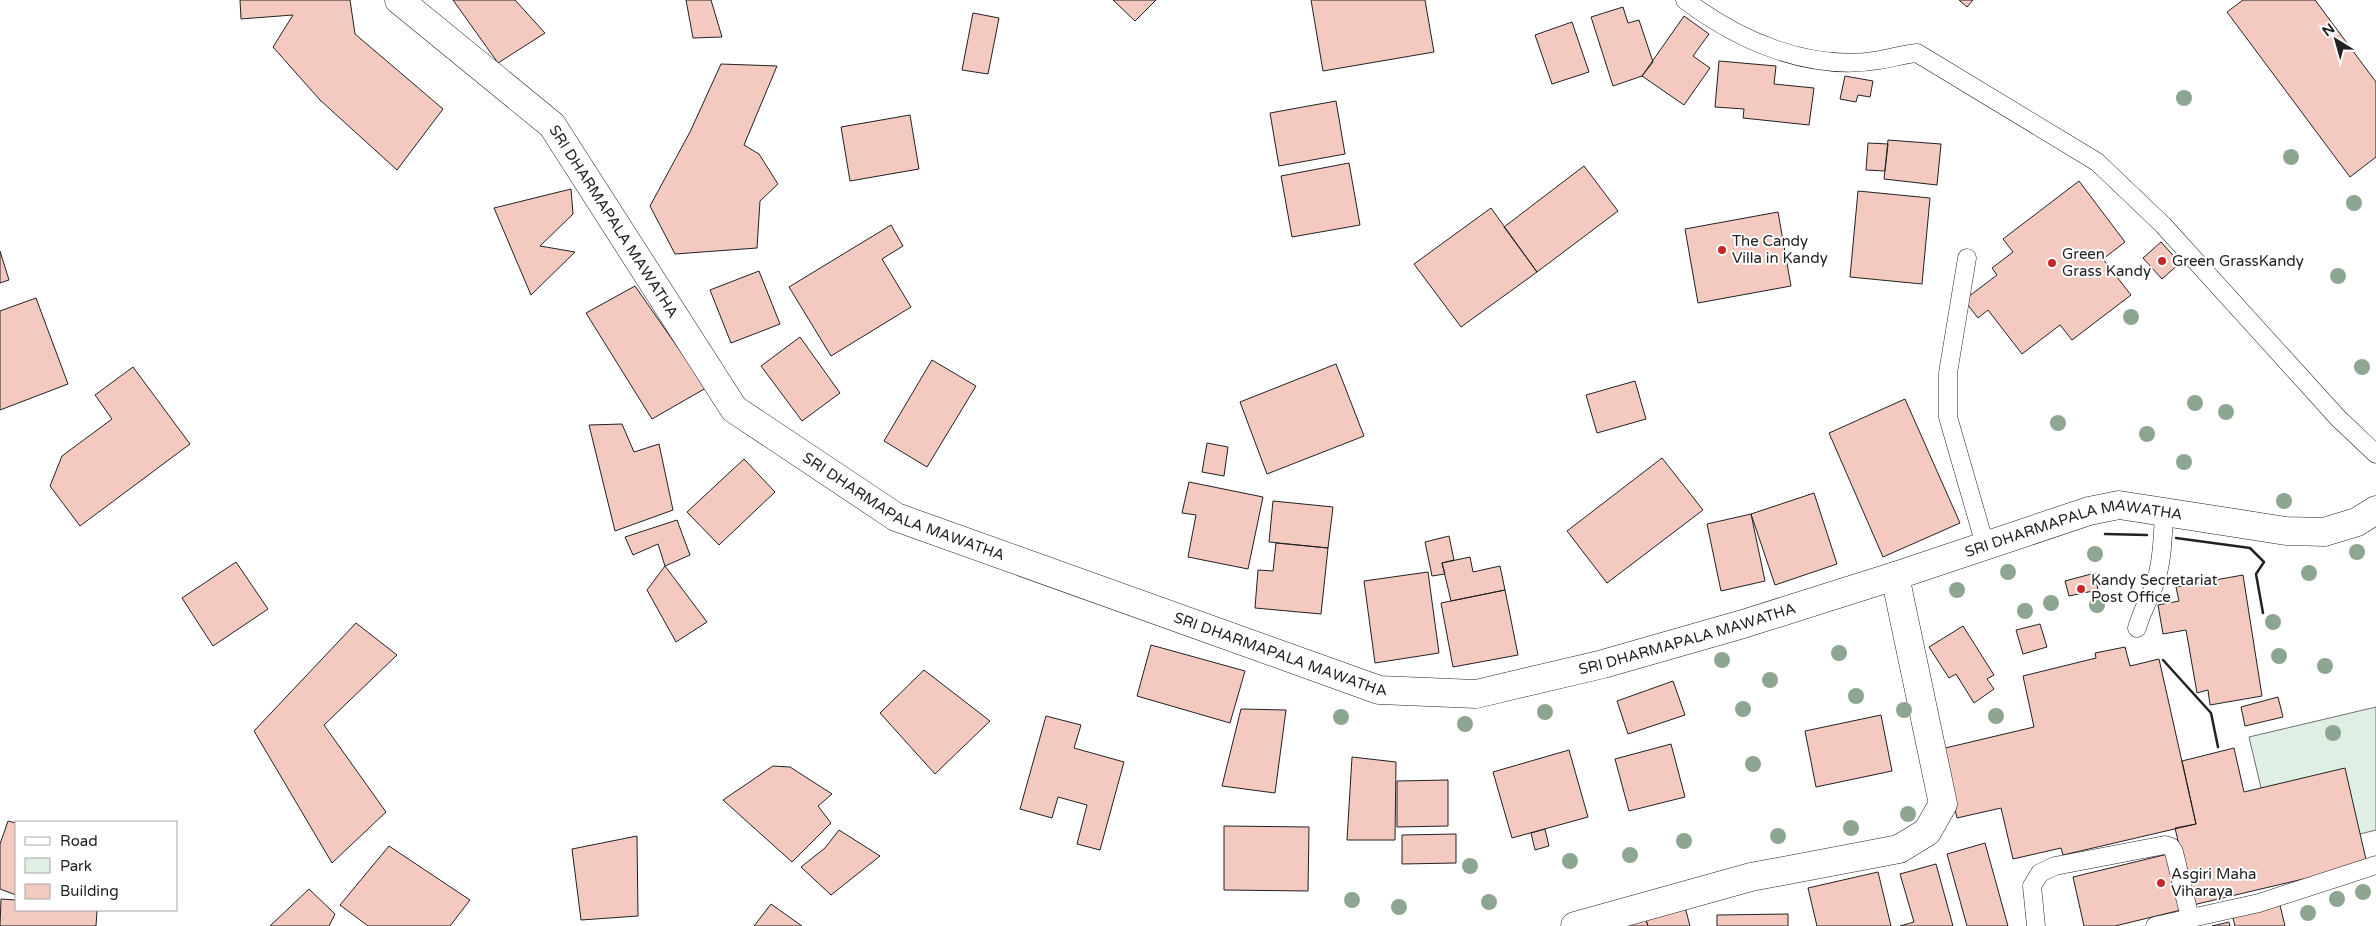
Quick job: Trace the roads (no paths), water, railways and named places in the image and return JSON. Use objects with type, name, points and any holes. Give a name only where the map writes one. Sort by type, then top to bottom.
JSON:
[{"type":"street","name":"SRI DHARMAPALA MAWATHA","points":[[399,0],[552,125],[734,409],[896,518],[1379,690],[1476,694],[1612,661],[1743,624],[1895,576],[2089,511],[2119,505],[2164,510],[2286,530],[2324,532],[2357,522],[2376,510]]},
{"type":"street","points":[[1575,926],[1751,876],[1899,849],[1927,832],[1943,804],[1895,576]]},
{"type":"lane","points":[[1685,0],[1739,36],[1800,58],[1842,62],[1880,60],[1900,54],[1917,53],[2097,162],[2163,226],[2338,418],[2376,454]]},
{"type":"lane","points":[[1968,258],[1948,373],[1948,417],[1985,545]]},
{"type":"lane","points":[[2137,628],[2157,577],[2162,547],[2164,510]]},
{"type":"lane","points":[[2036,926],[2032,886],[2040,874],[2055,866],[2165,844],[2171,847],[2174,852],[2190,918]]},
{"type":"lane","points":[[2155,926],[2259,902],[2376,865]]},
{"type":"place","name":"The Candy Villa in Kandy","points":[[1722,250]]},
{"type":"place","name":"Green GrassKandy","points":[[2162,261]]},
{"type":"place","name":"Green Grass Kandy","points":[[2052,263]]},
{"type":"place","name":"Kandy Secretariat Post Office","points":[[2081,589]]},
{"type":"place","name":"Asgiri Maha Viharaya","points":[[2161,883]]}]
